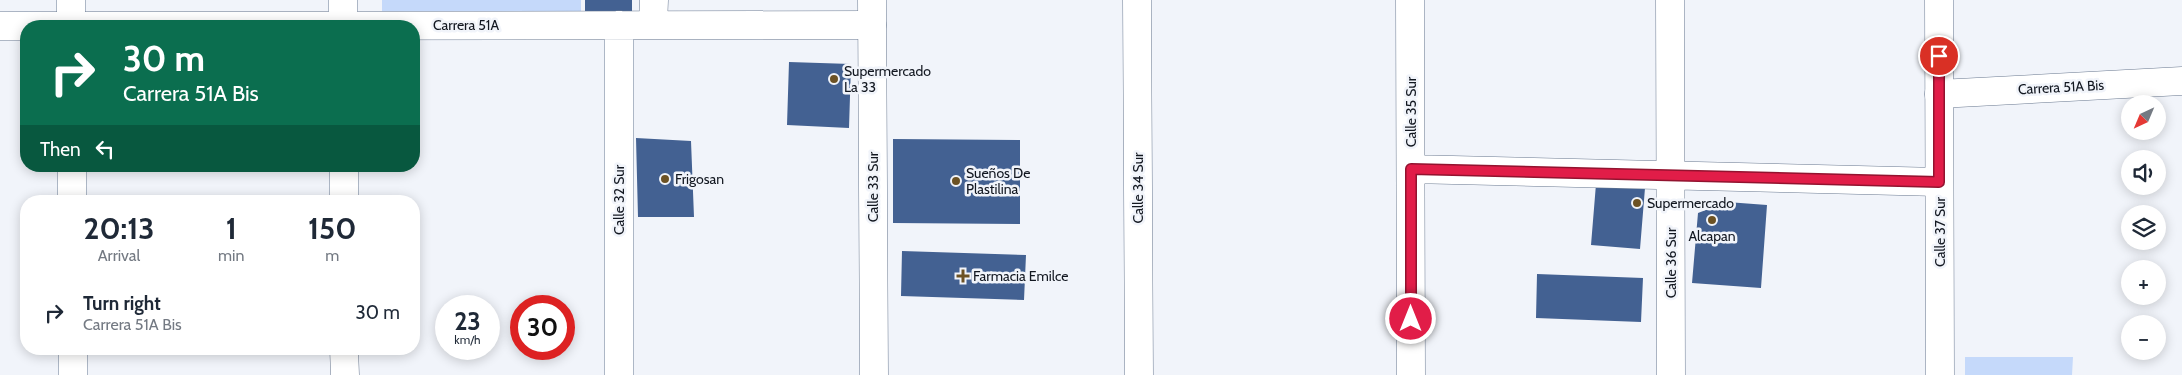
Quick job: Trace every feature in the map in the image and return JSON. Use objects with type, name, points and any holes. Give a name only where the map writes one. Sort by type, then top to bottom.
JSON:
[{"type":"street","points":[[71,0],[71,20]]},
{"type":"street","name":"Calle 34 Sur","points":[[1137,0],[1139,375]]},
{"type":"street","name":"Calle 35 Sur","points":[[1410,0],[1411,375]]},
{"type":"street","name":"Calle 36 Sur","points":[[1670,0],[1671,375]]},
{"type":"street","name":"Calle 37 Sur","points":[[1939,0],[1940,375]]},
{"type":"street","name":"Carrera 51A","points":[[252,20],[343,17],[619,26],[654,13],[872,12]]},
{"type":"street","name":"Calle 33 Sur","points":[[872,12],[874,375]]},
{"type":"street","name":"Carrera 51A","points":[[0,26],[20,26]]},
{"type":"street","name":"Calle 32 Sur","points":[[619,26],[619,375]]},
{"type":"street","name":"Carrera 51A Bis","points":[[1939,94],[2182,81]]},
{"type":"street","points":[[1411,169],[1939,182]]},
{"type":"street","points":[[72,172],[72,195]]},
{"type":"street","points":[[344,172],[344,195]]},
{"type":"street","points":[[73,355],[73,375]]},
{"type":"street","points":[[344,355],[345,375]]},
{"type":"shaded area","points":[[382,0],[581,0],[581,12],[382,12]]},
{"type":"shaded area","points":[[1965,357],[2073,357],[2072,375],[1965,375]]},
{"type":"building","points":[[585,0],[632,0],[632,13],[585,13]]},
{"type":"building","points":[[789,62],[851,64],[849,128],[787,125]]},
{"type":"building","name":"Frigosan","points":[[636,138],[691,141],[694,217],[638,217]]},
{"type":"building","name":"Sueños De Plastilina","points":[[893,139],[1020,140],[1020,224],[893,223]]},
{"type":"building","points":[[1596,184],[1645,188],[1640,249],[1591,245]]},
{"type":"building","points":[[1727,202],[1767,205],[1761,288],[1692,283],[1698,213]]},
{"type":"building","name":"Farmacia Emilce","points":[[902,251],[1026,255],[1024,300],[901,296]]},
{"type":"building","points":[[1537,274],[1643,278],[1641,322],[1536,318]]},
{"type":"place","name":"Supermercado La 33","points":[[834,79]]},
{"type":"place","name":"Frigosan","points":[[665,179]]},
{"type":"place","name":"Sueños De Plastilina","points":[[956,181]]},
{"type":"place","name":"Supermercado","points":[[1637,203]]},
{"type":"place","name":"Alcapan","points":[[1712,220]]},
{"type":"place","name":"Farmacia Emilce","points":[[963,276]]},
{"type":"route","points":[[1411,319],[1411,169],[1939,182],[1939,56]]}]
